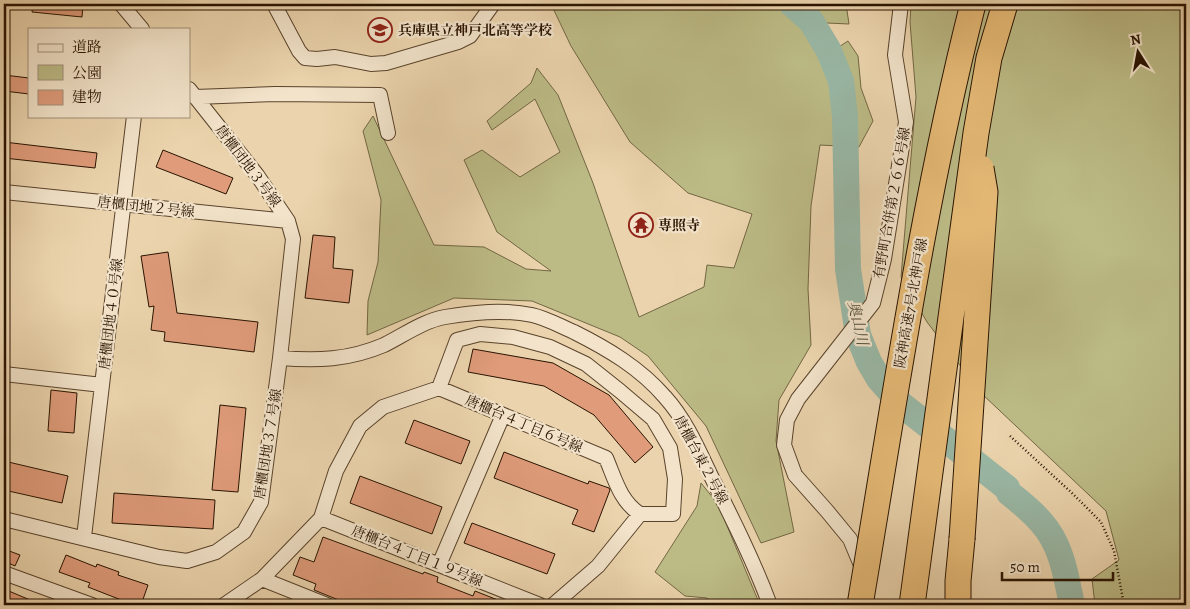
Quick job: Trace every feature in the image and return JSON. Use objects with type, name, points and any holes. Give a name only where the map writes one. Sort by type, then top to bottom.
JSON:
[{"type":"highway","name":"阪神高速7号北神戸線","points":[[860,605],[923,232],[961,49],[973,4]]},
{"type":"highway","points":[[912,605],[976,133],[989,58],[1005,4]]},
{"type":"highway","points":[[958,605],[958,581],[985,192],[976,133]]},
{"type":"highway","points":[[842,605],[912,295]]},
{"type":"street","points":[[120,4],[141,28]]},
{"type":"street","points":[[274,4],[299,51],[305,58],[335,57],[371,64],[386,63],[458,42],[470,36],[493,4]]},
{"type":"street","name":"有野町合併第２６６号線","points":[[873,605],[870,589],[850,540],[828,511],[795,475],[784,445],[787,420],[798,399],[874,303],[884,259],[906,122],[895,55],[901,4]]},
{"type":"street","points":[[192,93],[380,95],[388,133]]},
{"type":"street","name":"唐櫃団地３号線","points":[[192,93],[256,175],[288,221]]},
{"type":"street","name":"唐櫃団地４０号線","points":[[4,374],[102,385],[134,118]]},
{"type":"street","name":"唐櫃団地２号線","points":[[4,192],[288,221]]},
{"type":"street","name":"唐櫃団地３７号線","points":[[4,519],[84,537],[159,557],[187,561],[216,552],[244,532],[261,502],[293,239],[288,221]]},
{"type":"street","name":"唐櫃台東２号線","points":[[280,358],[312,361],[363,353],[385,344],[410,330],[441,318],[481,312],[532,315],[554,322],[623,358],[644,375],[666,398],[690,434],[747,549],[770,605]]},
{"type":"street","points":[[224,605],[262,579],[321,518],[336,471],[360,426],[383,407],[439,388],[457,340],[480,334],[513,337],[550,347],[586,364],[653,419],[670,448],[675,479],[673,514],[640,514],[598,566],[553,605]]},
{"type":"street","points":[[84,537],[102,385]]},
{"type":"street","name":"唐櫃台４丁目６号線","points":[[439,388],[606,458],[624,500],[630,508],[640,514]]},
{"type":"street","points":[[439,565],[503,415]]},
{"type":"street","name":"唐櫃台４丁目１９号線","points":[[321,518],[540,605]]},
{"type":"street","points":[[4,572],[92,605]]},
{"type":"street","points":[[262,579],[327,605]]},
{"type":"path","points":[[1010,436],[1074,494],[1100,522],[1114,552],[1124,605]]},
{"type":"green space","points":[[551,4],[846,4],[849,24],[827,23],[809,40],[825,56],[848,41],[858,56],[861,88],[873,121],[859,147],[820,145],[811,206],[808,289],[811,345],[779,400],[776,441],[794,532],[761,543],[706,426],[648,356],[620,337],[532,301],[454,298],[367,335],[368,301],[378,262],[381,200],[363,131],[373,116],[434,245],[484,247],[526,269],[551,271],[497,232],[464,160],[482,150],[520,177],[560,152],[535,99],[492,130],[487,121],[531,83],[537,68],[558,95],[593,183],[639,317],[704,287],[707,265],[734,268],[752,214],[688,193],[630,142],[571,46]]},
{"type":"green space","points":[[911,4],[1186,4],[1186,605],[1095,605],[1092,579],[1119,560],[1106,511],[981,393],[927,322],[901,277],[916,97],[910,22]]},
{"type":"green space","points":[[701,483],[718,504],[760,605],[710,605],[707,598],[685,596],[655,572],[697,506]]},
{"type":"building","points":[[33,4],[83,4],[82,17],[32,12]]},
{"type":"building","points":[[4,75],[28,78],[28,94],[4,91]]},
{"type":"building","points":[[4,142],[97,153],[95,168],[4,158]]},
{"type":"building","points":[[163,150],[233,178],[226,194],[156,167]]},
{"type":"building","points":[[313,235],[335,237],[333,268],[353,270],[349,303],[305,298]]},
{"type":"building","points":[[168,252],[177,313],[258,322],[254,352],[164,341],[165,332],[151,330],[154,306],[149,307],[141,256]]},
{"type":"building","points":[[473,349],[553,363],[609,395],[653,447],[635,463],[594,415],[544,386],[468,372]]},
{"type":"building","points":[[51,390],[77,393],[74,433],[48,431]]},
{"type":"building","points":[[220,405],[246,408],[238,492],[212,490]]},
{"type":"building","points":[[414,420],[470,441],[461,464],[405,443]]},
{"type":"building","points":[[504,452],[588,484],[589,481],[609,488],[610,490],[594,532],[572,524],[578,510],[494,478]]},
{"type":"building","points":[[4,461],[68,476],[62,503],[4,490]]},
{"type":"building","points":[[360,476],[442,507],[432,534],[350,503]]},
{"type":"building","points":[[114,493],[215,500],[213,529],[112,523]]},
{"type":"building","points":[[472,523],[555,554],[547,574],[464,543]]},
{"type":"building","points":[[323,537],[423,574],[424,572],[438,577],[437,582],[473,596],[475,591],[508,605],[357,605],[336,599],[314,590],[316,584],[293,575],[300,557],[314,562]]},
{"type":"building","points":[[4,549],[20,555],[15,566],[4,561]]},
{"type":"building","points":[[66,555],[96,567],[97,564],[119,572],[118,575],[148,585],[141,605],[134,605],[88,587],[90,583],[59,572]]},
{"type":"building","points":[[4,589],[42,605],[4,605]]},
{"type":"waterway","name":"奥山川","points":[[792,4],[811,21],[829,51],[841,81],[845,116],[848,269],[858,335],[869,362],[879,379],[902,405],[1007,488],[1009,493],[1030,510],[1041,522],[1054,541],[1062,561],[1072,605]]},
{"type":"place","name":"兵庫県立神戸北高等学校","points":[[380,30]]},
{"type":"place","name":"専照寺","points":[[641,225]]}]
